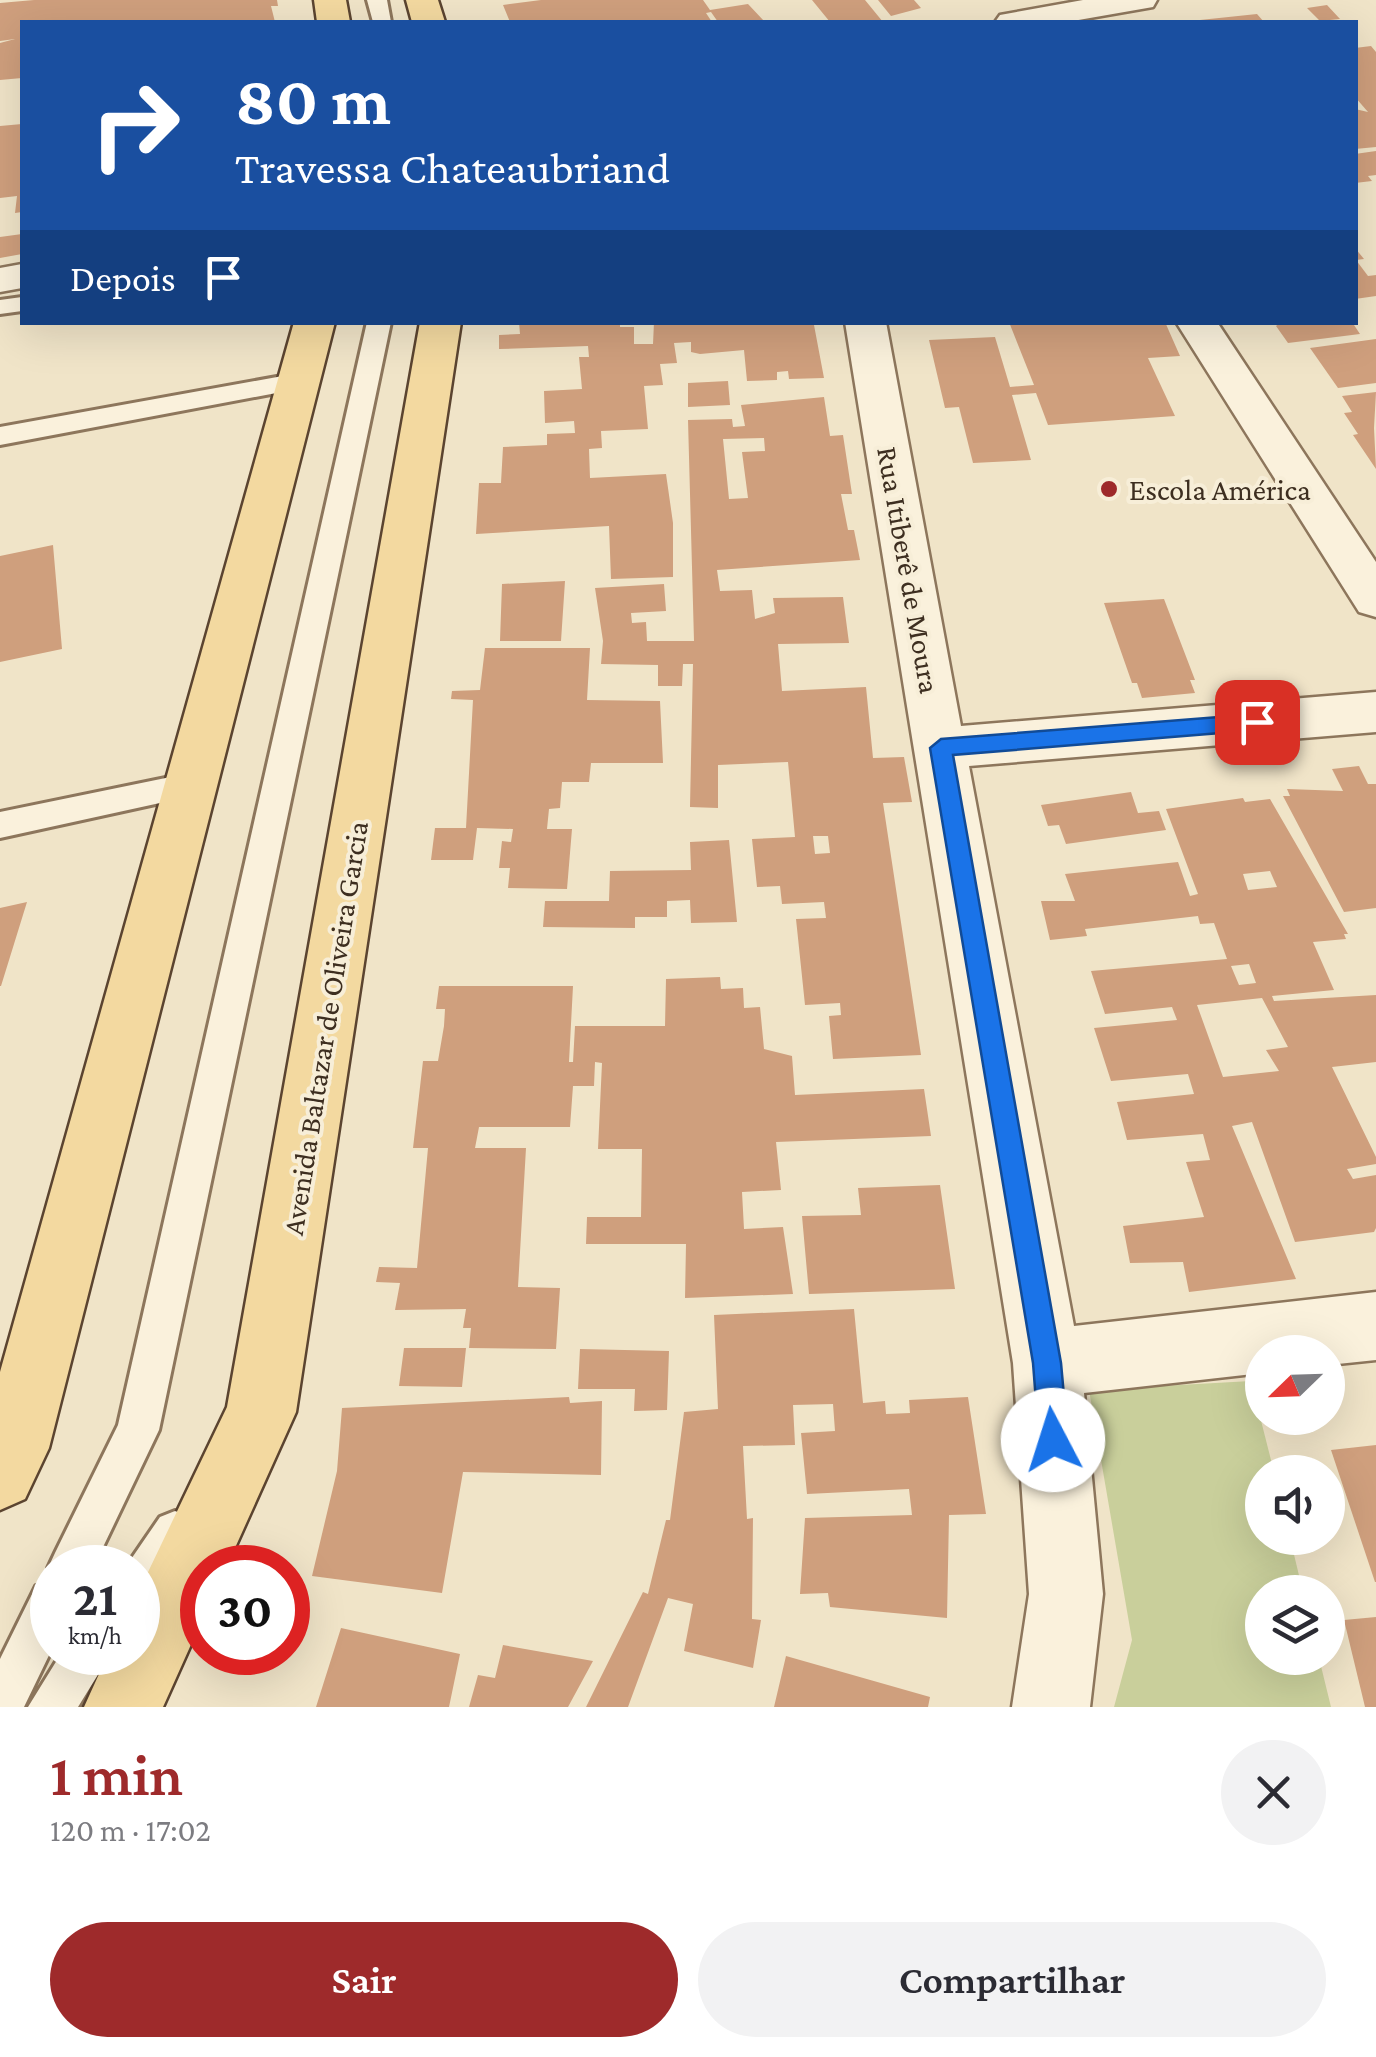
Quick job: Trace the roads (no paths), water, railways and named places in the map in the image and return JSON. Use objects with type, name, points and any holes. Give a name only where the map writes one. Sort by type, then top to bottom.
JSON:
[{"type":"main road","points":[[5,1474],[16,1378],[190,786],[314,325]]},
{"type":"main road","name":"Avenida Baltazar de Oliveira Garcia","points":[[124,1707],[262,1412],[441,325]]},
{"type":"street","points":[[1024,20],[1141,0]]},
{"type":"street","name":"Rua Itiberê de Moura","points":[[866,325],[1047,1363],[1066,1594],[1051,1707]]},
{"type":"street","points":[[1198,325],[1376,600]]},
{"type":"street","points":[[941,748],[1376,712]]},
{"type":"street","points":[[1047,1363],[1376,1326]]},
{"type":"lane","points":[[81,1545],[138,1430],[378,325]]},
{"type":"lane","points":[[0,436],[299,382]]},
{"type":"lane","points":[[0,825],[190,786]]},
{"type":"lane","points":[[160,1555],[262,1412]]},
{"type":"lane","points":[[0,1707],[30,1646]]},
{"type":"lane","points":[[51,1707],[74,1675]]},
{"type":"place","name":"Escola América","points":[[1109,489]]}]
